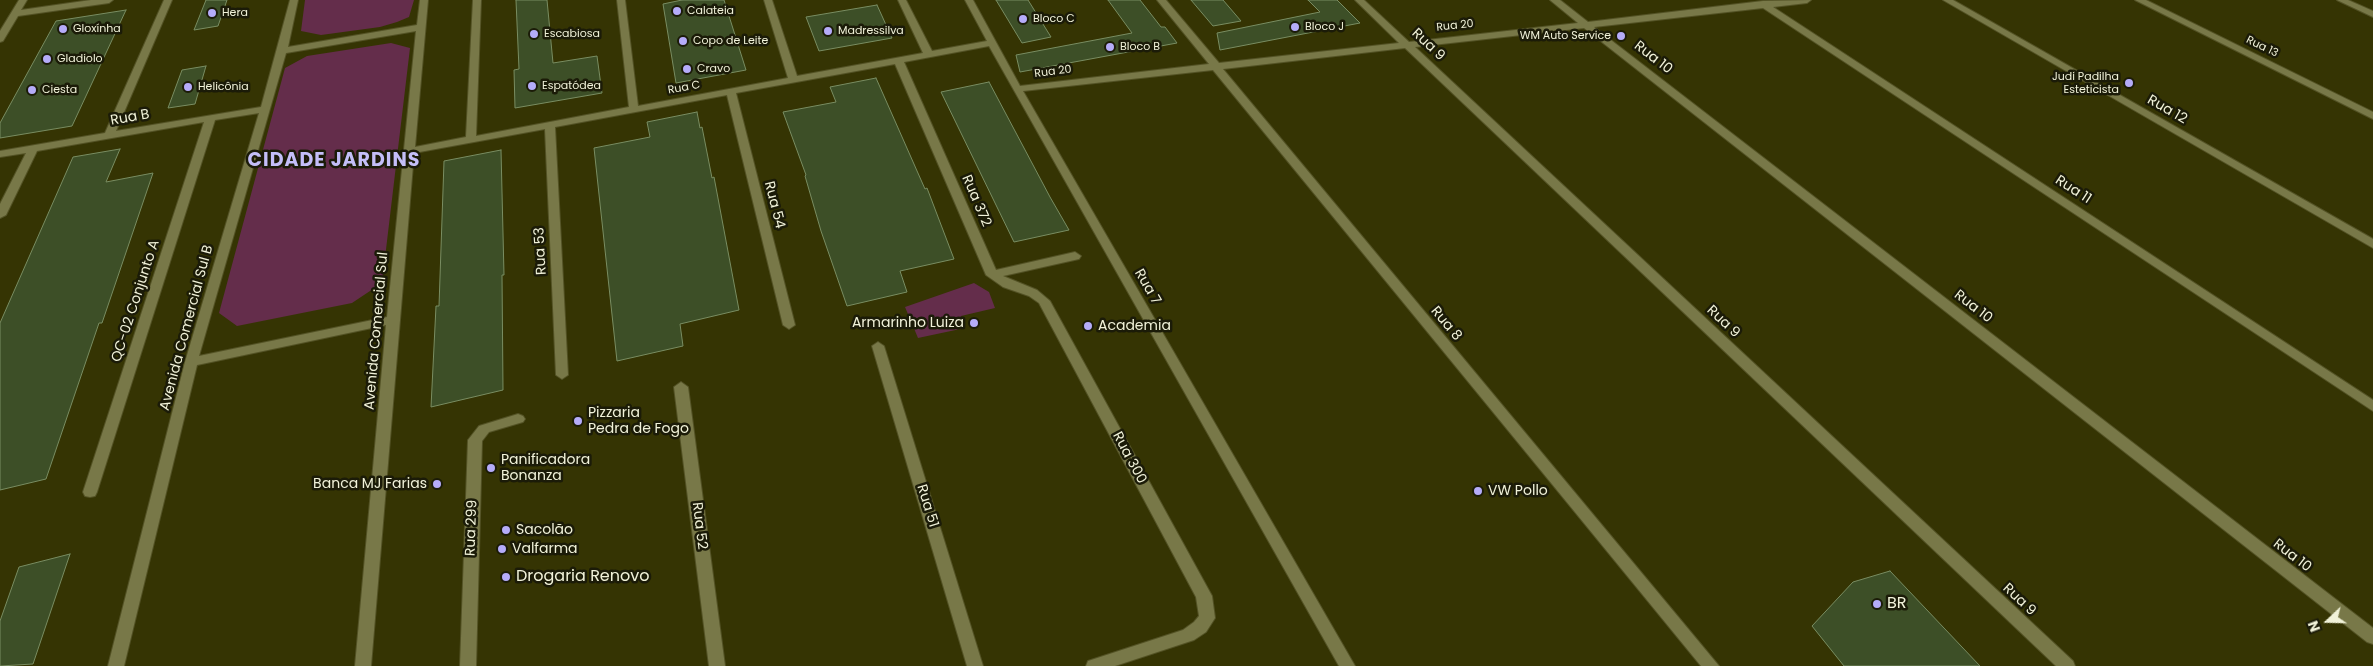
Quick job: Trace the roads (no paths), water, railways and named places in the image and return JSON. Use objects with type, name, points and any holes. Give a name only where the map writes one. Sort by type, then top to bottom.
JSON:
[{"type":"street","points":[[0,40],[23,0]]},
{"type":"street","points":[[15,14],[109,0]]},
{"type":"street","points":[[108,136],[168,0]]},
{"type":"street","name":"Avenida Comercial Sul B","points":[[116,666],[191,362],[282,51],[294,0]]},
{"type":"street","name":"Avenida Comercial Sul","points":[[363,666],[393,320],[424,0]]},
{"type":"street","points":[[471,140],[477,0]]},
{"type":"street","points":[[621,0],[634,110]]},
{"type":"street","points":[[768,0],[793,80]]},
{"type":"street","points":[[902,0],[928,55]]},
{"type":"street","name":"Rua 7","points":[[969,0],[1016,89],[1347,666]]},
{"type":"street","name":"Rua 8","points":[[1161,0],[1711,666]]},
{"type":"street","name":"Rua 9","points":[[1360,0],[2067,666]]},
{"type":"street","name":"Rua 10","points":[[1554,0],[2373,637]]},
{"type":"street","name":"Rua 20","points":[[1016,89],[1406,45],[1761,2],[1807,0]]},
{"type":"street","name":"Rua 12","points":[[1947,0],[2373,244]]},
{"type":"street","name":"Rua 13","points":[[2139,0],[2373,116]]},
{"type":"street","points":[[2341,0],[2373,14]]},
{"type":"street","name":"Rua 11","points":[[1761,2],[2373,406]]},
{"type":"street","points":[[282,51],[420,27]]},
{"type":"street","name":"Rua C","points":[[410,151],[992,44]]},
{"type":"street","name":"Rua 372","points":[[899,61],[992,275]]},
{"type":"street","name":"Rua 54","points":[[731,92],[789,326]]},
{"type":"street","name":"Rua B","points":[[0,154],[265,109]]},
{"type":"street","name":"QC-02 Conjunto A","points":[[90,492],[211,118]]},
{"type":"street","name":"Rua 53","points":[[550,126],[562,375]]},
{"type":"street","points":[[0,215],[33,149]]},
{"type":"street","points":[[992,275],[1074,256]]},
{"type":"street","name":"Rua 300","points":[[992,275],[999,281],[1033,293],[1044,301],[1204,596],[1207,607],[1207,618],[1200,627],[1188,635],[1094,666]]},
{"type":"street","points":[[191,362],[393,320]]},
{"type":"street","name":"Rua 51","points":[[878,346],[975,666]]},
{"type":"street","name":"Rua 52","points":[[681,387],[717,666]]},
{"type":"street","name":"Rua 299","points":[[468,666],[475,440],[484,429],[518,419]]},
{"type":"place","name":"Calateia","points":[[677,11]]},
{"type":"place","name":"Hera","points":[[212,13]]},
{"type":"place","name":"Bloco C","points":[[1023,19]]},
{"type":"place","name":"Bloco J","points":[[1295,27]]},
{"type":"place","name":"Gloxínha","points":[[63,29]]},
{"type":"place","name":"Madressilva","points":[[828,31]]},
{"type":"place","name":"Escabiosa","points":[[534,34]]},
{"type":"place","name":"WM Auto Service","points":[[1621,36]]},
{"type":"place","name":"Copo de Leite","points":[[683,41]]},
{"type":"place","name":"Bloco B","points":[[1110,47]]},
{"type":"place","name":"Gladiolo","points":[[47,59]]},
{"type":"place","name":"Cravo","points":[[687,69]]},
{"type":"place","name":"Judi Padilha Esteticista","points":[[2129,83]]},
{"type":"place","name":"Espatódea","points":[[532,86]]},
{"type":"place","name":"Helicônia","points":[[188,87]]},
{"type":"place","name":"Ciesta","points":[[32,90]]},
{"type":"place","name":"Armarinho Luiza","points":[[974,323]]},
{"type":"place","name":"Academia","points":[[1088,326]]},
{"type":"place","name":"Pizzaria Pedra de Fogo","points":[[578,421]]},
{"type":"place","name":"Panificadora Bonanza","points":[[491,468]]},
{"type":"place","name":"Banca MJ Farias","points":[[437,484]]},
{"type":"place","name":"VW Pollo","points":[[1478,491]]},
{"type":"place","name":"Sacolão","points":[[506,530]]},
{"type":"place","name":"Valfarma","points":[[502,549]]},
{"type":"place","name":"Drogaria Renovo","points":[[506,577]]},
{"type":"place","name":"BR","points":[[1877,604]]},
{"type":"district","name":"CIDADE JARDINS","points":[[334,161]]}]
